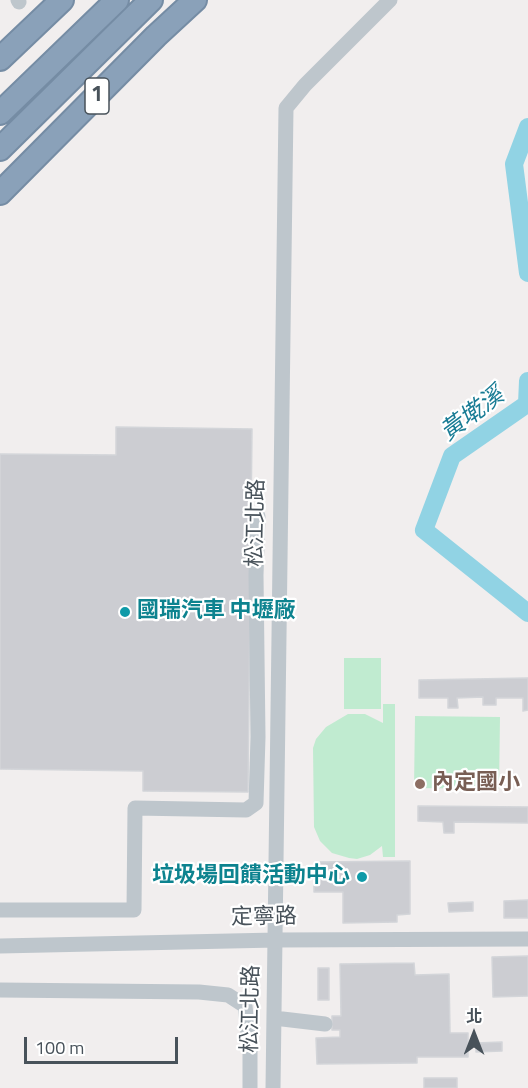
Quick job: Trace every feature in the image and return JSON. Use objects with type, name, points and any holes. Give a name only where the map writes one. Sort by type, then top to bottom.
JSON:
[{"type":"highway","points":[[0,59],[62,0]]},
{"type":"highway","points":[[0,113],[117,0]]},
{"type":"highway","name":"1","points":[[0,149],[151,0]]},
{"type":"highway","name":"1","points":[[0,193],[156,36],[195,0]]},
{"type":"street","points":[[0,182],[187,0]]},
{"type":"street","name":"松江北路","points":[[273,1088],[283,189],[286,108],[305,85],[390,0]]},
{"type":"street","points":[[0,910],[134,910],[135,808],[246,810],[256,803],[258,516]]},
{"type":"street","name":"定寧路","points":[[0,946],[276,940],[528,939]]},
{"type":"street","points":[[0,990],[228,995],[245,1006],[250,1051],[250,1088]]},
{"type":"street","points":[[274,1018],[325,1024]]},
{"type":"green space","points":[[344,658],[381,658],[381,709],[344,709]]},
{"type":"green space","points":[[383,704],[395,704],[395,857],[383,857],[382,846],[370,855],[357,859],[349,858],[332,853],[320,841],[314,827],[313,748],[316,739],[326,727],[348,714],[365,714],[383,723]]},
{"type":"green space","points":[[415,716],[500,717],[499,789],[414,788]]},
{"type":"building","name":"國瑞汽車 中壢廠","points":[[116,427],[252,429],[248,792],[143,791],[143,771],[0,769],[0,454],[116,455]]},
{"type":"building","points":[[528,678],[528,710],[523,711],[523,698],[496,698],[496,705],[483,705],[483,697],[457,698],[458,708],[448,708],[448,698],[419,698],[419,680]]},
{"type":"building","points":[[418,806],[528,807],[528,823],[454,822],[454,833],[444,833],[443,822],[418,821]]},
{"type":"building","name":"垃圾場回饋活動中心","points":[[410,861],[410,914],[397,915],[397,922],[343,923],[343,892],[314,892],[314,862]]},
{"type":"building","points":[[528,900],[528,918],[504,918],[504,901]]},
{"type":"building","points":[[473,902],[473,911],[449,912],[448,903]]},
{"type":"building","points":[[528,956],[528,996],[493,997],[492,957]]},
{"type":"building","points":[[414,963],[415,975],[449,974],[450,1033],[468,1033],[468,1057],[417,1057],[417,1063],[317,1064],[316,1038],[340,1037],[340,1030],[332,1030],[332,1016],[341,1016],[340,964]]},
{"type":"building","points":[[318,968],[329,968],[329,1000],[318,1000]]},
{"type":"building","points":[[502,1042],[502,1051],[476,1052],[476,1043]]},
{"type":"building","points":[[424,1078],[457,1078],[457,1088],[424,1088]]},
{"type":"waterway","name":"黃墘溪","points":[[528,127],[514,164],[528,273]]},
{"type":"waterway","name":"黃墘溪","points":[[528,381],[527,404],[452,456],[424,530],[528,613]]},
{"type":"place","name":"國瑞汽車 中壢廠","points":[[125,612]]},
{"type":"place","name":"內定國小","points":[[420,784]]},
{"type":"place","name":"垃圾場回饋活動中心","points":[[362,877]]}]
